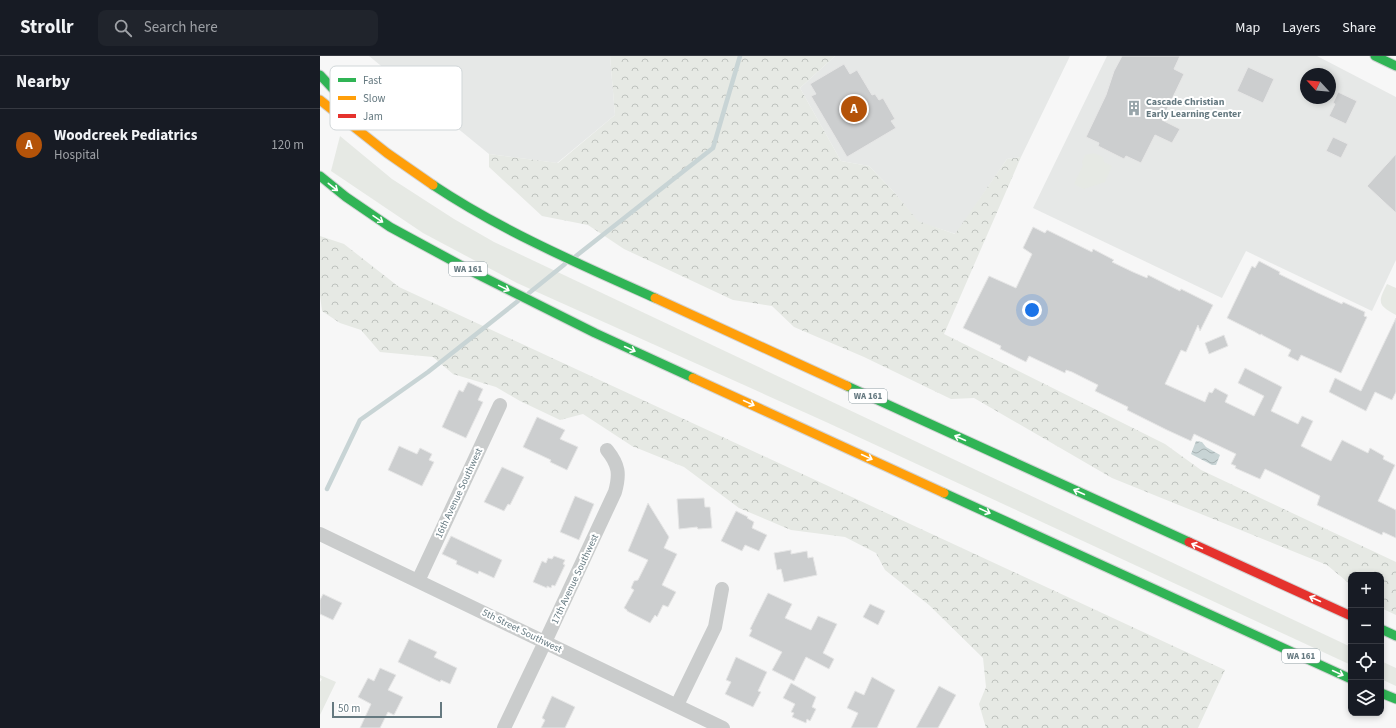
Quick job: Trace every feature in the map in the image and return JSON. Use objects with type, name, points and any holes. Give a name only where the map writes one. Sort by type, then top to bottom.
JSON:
[{"type":"main road","points":[[1375,56],[1396,66]]},
{"type":"main road","points":[[320,75],[330,85]]},
{"type":"main road","name":"WA 161","points":[[320,100],[330,108]]},
{"type":"main road","name":"WA 161","points":[[358,130],[394,159],[458,201],[511,230],[575,262],[640,293],[1348,615]]},
{"type":"main road","points":[[370,130],[394,159]]},
{"type":"main road","name":"WA 161","points":[[320,176],[346,197],[390,227],[439,254],[595,333],[1348,678]]},
{"type":"main road","points":[[527,309],[595,333]]},
{"type":"main road","points":[[1384,630],[1396,636]]},
{"type":"main road","points":[[1384,693],[1396,699]]},
{"type":"street","name":"16th Avenue Southwest","points":[[418,581],[500,405]]},
{"type":"street","name":"17th Avenue Southwest","points":[[504,728],[615,492],[618,483],[618,471],[615,460],[607,450]]},
{"type":"street","name":"5th Street Southwest","points":[[320,534],[723,728]]},
{"type":"street","points":[[677,705],[715,627],[722,589]]},
{"type":"shaded area","points":[[369,56],[610,56],[615,115],[557,163],[489,154],[460,130],[462,130],[462,66],[381,66]]},
{"type":"shaded area","points":[[835,56],[1070,56],[1021,157],[1007,159],[956,234],[918,222],[893,191],[869,166],[841,161],[800,88]]},
{"type":"shaded area","points":[[1107,56],[1317,56],[1396,97],[1396,260],[1372,311],[1246,251],[1222,298],[1033,208]]},
{"type":"green space","points":[[610,56],[835,56],[800,88],[841,161],[869,166],[893,191],[918,221],[955,234],[1007,159],[1021,157],[944,334],[1165,444],[1201,470],[1396,562],[1396,615],[1384,609],[1384,572],[1348,572],[1348,582],[1327,565],[1112,478],[974,398],[951,399],[864,357],[794,327],[772,306],[733,300],[624,249],[588,225],[542,216],[489,167],[489,154],[558,163],[615,115]]},
{"type":"green space","points":[[340,136],[392,179],[454,219],[494,242],[1348,646],[1348,664],[826,422],[517,283],[423,233],[331,171]]},
{"type":"green space","points":[[1094,153],[1103,157],[1104,162],[1112,166],[1105,182],[1084,189],[1074,184],[1083,165],[1082,162],[1085,155]]},
{"type":"green space","points":[[320,236],[344,244],[399,287],[1225,670],[1198,728],[986,728],[979,704],[986,687],[983,658],[929,605],[885,570],[876,553],[845,537],[791,530],[739,508],[684,467],[632,446],[583,414],[560,420],[520,401],[496,387],[453,374],[433,357],[380,352],[361,330],[340,323],[322,311],[320,295]]},
{"type":"green space","points":[[1387,284],[1396,288],[1396,315],[1382,306],[1381,299]]},
{"type":"green space","points":[[1384,662],[1396,668],[1396,686],[1384,680]]},
{"type":"green space","points":[[320,675],[336,682],[320,715],[320,682],[322,679],[320,678]]},
{"type":"water","points":[[1196,441],[1202,442],[1206,447],[1220,455],[1216,465],[1212,465],[1191,454]]},
{"type":"building","name":"Cascade Christian Early Learning Center","points":[[1122,56],[1180,56],[1174,69],[1184,74],[1162,120],[1180,129],[1172,143],[1155,135],[1141,163],[1126,156],[1124,159],[1098,146],[1099,143],[1086,137],[1106,95],[1114,71]]},
{"type":"building","points":[[844,64],[850,74],[857,70],[872,95],[875,94],[879,100],[883,98],[895,119],[891,121],[896,128],[847,157],[811,96],[816,94],[810,84]]},
{"type":"building","points":[[1248,67],[1274,79],[1263,103],[1237,91]]},
{"type":"building","points":[[1338,92],[1357,101],[1346,124],[1329,116],[1336,104],[1336,96]]},
{"type":"building","points":[[1333,137],[1348,144],[1341,158],[1326,151]]},
{"type":"building","points":[[1396,154],[1396,213],[1367,186]]},
{"type":"building","points":[[1033,227],[1045,233],[1047,230],[1092,252],[1093,249],[1114,260],[1112,262],[1133,272],[1147,278],[1148,275],[1213,305],[1200,331],[1198,325],[1186,352],[1181,350],[1165,384],[1205,402],[1209,392],[1212,393],[1215,388],[1228,395],[1225,402],[1254,416],[1264,396],[1238,383],[1245,368],[1282,387],[1271,411],[1298,424],[1302,416],[1313,421],[1301,446],[1331,461],[1342,440],[1368,453],[1370,448],[1384,456],[1383,459],[1395,465],[1378,501],[1396,510],[1396,538],[1383,532],[1382,535],[1317,505],[1320,496],[1265,469],[1260,479],[1235,468],[1236,466],[1231,464],[1236,454],[1194,434],[1191,441],[1127,410],[1128,407],[1095,391],[1098,385],[1072,372],[1066,370],[1065,373],[1029,356],[1026,362],[1000,349],[1001,346],[963,328],[989,276],[1016,288],[1032,254],[1023,248]]},
{"type":"building","points":[[1259,261],[1280,272],[1279,274],[1318,293],[1342,304],[1343,302],[1365,312],[1364,316],[1367,317],[1341,373],[1301,355],[1298,361],[1288,356],[1291,350],[1262,334],[1260,335],[1227,318],[1252,266],[1255,268]]},
{"type":"building","points":[[1396,318],[1396,392],[1392,400],[1375,392],[1366,411],[1329,392],[1335,378],[1361,391]]},
{"type":"building","points":[[1224,335],[1228,346],[1209,354],[1205,343]]},
{"type":"building","points":[[468,382],[483,389],[478,400],[483,402],[466,438],[442,427],[459,390],[463,392]]},
{"type":"building","points":[[537,417],[565,430],[560,439],[578,447],[567,470],[550,462],[551,460],[523,447]]},
{"type":"building","points":[[399,446],[417,454],[420,448],[432,454],[429,460],[434,462],[422,486],[388,470]]},
{"type":"building","points":[[502,467],[524,477],[510,505],[508,504],[504,511],[484,502]]},
{"type":"building","points":[[575,496],[594,504],[579,540],[560,532]]},
{"type":"building","points":[[704,498],[705,507],[710,507],[712,528],[698,529],[697,527],[679,529],[677,499]]},
{"type":"building","points":[[648,503],[669,537],[664,548],[677,554],[662,585],[676,592],[668,607],[663,605],[657,617],[655,615],[650,623],[624,608],[634,590],[631,588],[634,581],[638,580],[648,560],[628,551]]},
{"type":"building","points":[[736,511],[754,522],[752,528],[767,535],[759,551],[745,545],[742,551],[721,541]]},
{"type":"building","points":[[451,536],[502,560],[494,578],[479,571],[478,574],[456,564],[457,561],[442,554]]},
{"type":"building","points":[[791,550],[791,554],[807,551],[808,558],[813,557],[817,575],[784,582],[781,569],[777,570],[774,553]]},
{"type":"building","points":[[554,556],[565,560],[563,564],[565,565],[555,586],[552,585],[551,588],[547,586],[547,588],[533,582],[542,561],[546,563],[548,558],[552,559]]},
{"type":"building","points":[[768,593],[792,604],[785,618],[811,630],[818,616],[837,624],[823,653],[834,659],[829,669],[806,657],[794,681],[772,670],[782,652],[749,636],[752,630],[750,629]]},
{"type":"building","points":[[323,594],[342,603],[333,620],[320,614],[320,600]]},
{"type":"building","points":[[870,604],[885,611],[878,625],[863,617]]},
{"type":"building","points":[[409,639],[437,652],[434,657],[457,668],[450,684],[441,680],[440,682],[398,662]]},
{"type":"building","points":[[736,657],[767,672],[758,691],[761,692],[753,707],[725,694],[731,682],[726,680]]},
{"type":"building","points":[[380,668],[396,675],[388,690],[403,697],[394,715],[388,712],[380,728],[360,728],[371,704],[358,697],[368,678],[374,681]]},
{"type":"building","points":[[872,677],[895,690],[877,728],[851,728],[858,713],[847,708],[855,691],[864,695]]},
{"type":"building","points":[[791,683],[816,697],[812,707],[816,709],[810,721],[807,719],[806,723],[792,717],[794,713],[791,712],[795,704],[783,698]]},
{"type":"building","points":[[939,686],[956,695],[938,728],[916,728]]},
{"type":"building","points":[[552,696],[575,707],[565,728],[541,728],[545,720],[542,718]]},
{"type":"waterway","points":[[576,256],[713,148],[740,56]]},
{"type":"waterway","points":[[529,293],[565,264]]},
{"type":"waterway","points":[[327,489],[360,420],[428,372],[518,301]]},
{"type":"traffic: fast","points":[[1375,56],[1396,66]]},
{"type":"traffic: fast","points":[[320,75],[330,86]]},
{"type":"traffic: fast","points":[[320,176],[346,197],[390,227],[475,273],[595,333],[693,378]]},
{"type":"traffic: fast","points":[[433,185],[459,202],[541,246],[655,298]]},
{"type":"traffic: fast","points":[[847,386],[1189,542]]},
{"type":"traffic: fast","points":[[944,493],[1348,678]]},
{"type":"traffic: fast","points":[[1384,630],[1396,636]]},
{"type":"traffic: fast","points":[[1384,694],[1396,699]]},
{"type":"traffic: slow","points":[[320,100],[330,108]]},
{"type":"traffic: slow","points":[[358,130],[387,153],[433,185]]},
{"type":"traffic: slow","points":[[655,298],[847,386]]},
{"type":"traffic: slow","points":[[693,378],[944,493]]},
{"type":"traffic: jam","points":[[1189,542],[1348,615]]},
{"type":"place","name":"Cascade Christian Early Learning Center","points":[[1134,108]]},
{"type":"place","name":"Woodcreek Pediatrics","points":[[854,109]]}]
